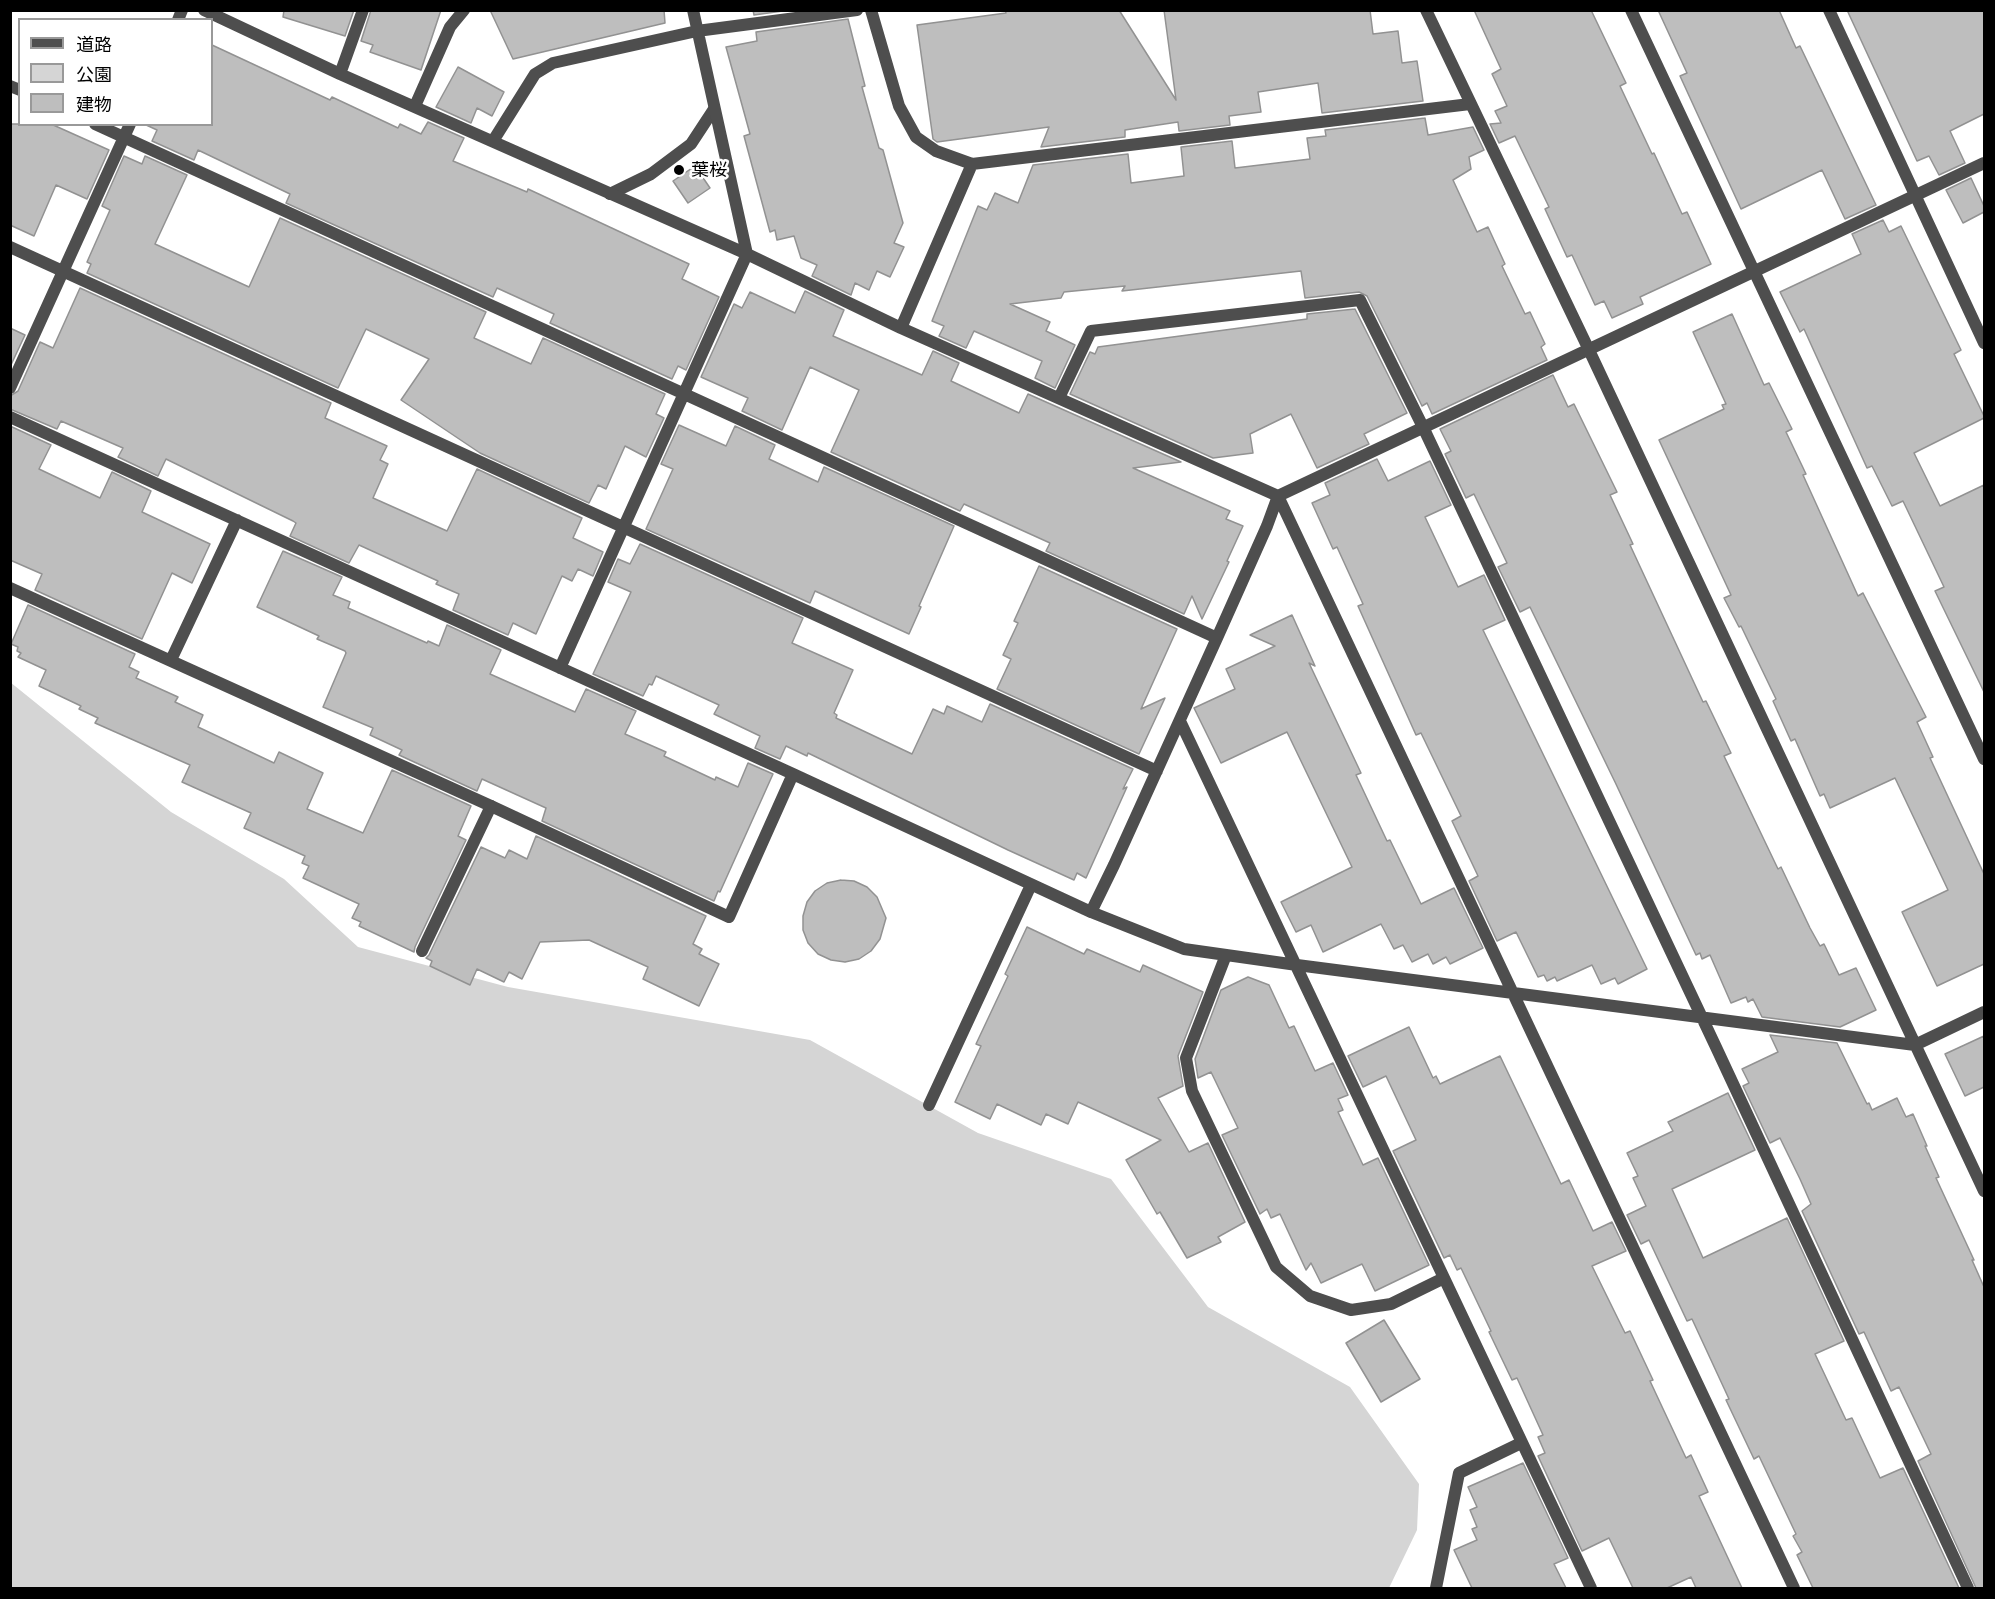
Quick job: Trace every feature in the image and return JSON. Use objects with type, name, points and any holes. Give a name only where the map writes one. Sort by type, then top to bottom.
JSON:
[{"type":"street","points":[[204,10],[340,74],[747,254],[900,328],[1278,496],[1794,1588]]},
{"type":"street","points":[[340,74],[363,10]]},
{"type":"street","points":[[415,106],[450,27],[464,10]]},
{"type":"street","points":[[560,668],[747,254],[693,10]]},
{"type":"street","points":[[493,141],[535,74],[553,63],[697,31],[857,10]]},
{"type":"street","points":[[871,10],[899,106],[916,137],[936,151],[972,165],[1470,104]]},
{"type":"street","points":[[1426,10],[1589,350],[1984,1191]]},
{"type":"street","points":[[1631,10],[1984,759]]},
{"type":"street","points":[[1829,10],[1984,343]]},
{"type":"street","points":[[610,194],[651,174],[691,144],[714,110]]},
{"type":"street","points":[[99,126],[1217,638]]},
{"type":"street","points":[[10,388],[129,126]]},
{"type":"street","points":[[1091,912],[1268,526],[1278,496],[1984,163]]},
{"type":"street","points":[[900,328],[972,165]]},
{"type":"street","points":[[10,247],[1157,771]]},
{"type":"street","points":[[1059,398],[1091,331],[1360,300],[1423,428],[1702,1018],[1968,1588]]},
{"type":"street","points":[[10,417],[1031,885],[1184,949],[1297,966],[1915,1045],[1984,1012]]},
{"type":"street","points":[[171,660],[237,520]]},
{"type":"street","points":[[10,588],[729,916],[793,774]]},
{"type":"street","points":[[1180,721],[1591,1588]]},
{"type":"street","points":[[422,951],[491,806]]},
{"type":"street","points":[[929,1105],[1031,885]]},
{"type":"street","points":[[1226,955],[1186,1058],[1192,1091],[1276,1267],[1310,1296],[1351,1310],[1391,1304],[1444,1278]]},
{"type":"street","points":[[1436,1588],[1459,1473],[1521,1443]]},
{"type":"green space","points":[[10,682],[171,812],[284,879],[358,947],[508,987],[810,1040],[978,1133],[1111,1179],[1208,1307],[1350,1387],[1419,1484],[1417,1530],[1389,1588],[11,1588]]},
{"type":"building","points":[[284,10],[354,10],[345,36],[283,17]]},
{"type":"building","points":[[371,10],[441,10],[421,70],[370,52],[373,45],[361,41]]},
{"type":"building","points":[[490,10],[664,10],[665,23],[513,59]]},
{"type":"building","points":[[753,10],[790,10],[754,15]]},
{"type":"building","points":[[1005,10],[1119,10],[1176,100],[1164,10],[1370,10],[1373,34],[1398,31],[1402,63],[1417,61],[1423,101],[1322,113],[1318,83],[1258,92],[1261,112],[1229,116],[1230,125],[1179,131],[1178,122],[1125,130],[1125,137],[1041,147],[1049,127],[937,142],[933,139],[917,25],[1006,13]]},
{"type":"building","points":[[1474,10],[1591,10],[1626,83],[1620,86],[1652,154],[1654,153],[1682,214],[1687,212],[1711,264],[1640,297],[1643,304],[1612,318],[1604,301],[1595,305],[1572,255],[1567,257],[1545,209],[1549,207],[1515,136],[1499,143],[1490,124],[1501,123],[1495,111],[1507,106],[1492,74],[1501,69]]},
{"type":"building","points":[[1658,10],[1779,10],[1796,48],[1800,46],[1876,205],[1845,219],[1822,170],[1741,209],[1680,76],[1687,73]]},
{"type":"building","points":[[1847,10],[1984,10],[1984,114],[1950,131],[1965,163],[1939,175],[1929,156],[1917,161]]},
{"type":"building","points":[[848,19],[865,86],[862,87],[879,148],[883,150],[903,223],[894,243],[904,247],[890,277],[877,271],[869,290],[855,283],[851,295],[812,276],[817,265],[801,258],[794,236],[777,240],[775,230],[770,232],[744,136],[750,134],[726,47],[757,41],[756,32]]},
{"type":"building","points":[[213,45],[330,100],[332,97],[398,128],[400,124],[421,134],[428,122],[464,138],[453,161],[527,192],[528,189],[689,264],[682,279],[719,297],[686,370],[678,366],[672,379],[550,323],[554,314],[497,288],[493,297],[286,203],[290,194],[198,150],[194,160],[152,141],[157,130],[148,126],[213,126]]},
{"type":"building","points":[[458,67],[504,92],[492,116],[477,108],[471,123],[436,107]]},
{"type":"building","points":[[1425,118],[1428,135],[1473,127],[1484,150],[1469,157],[1471,169],[1453,180],[1477,232],[1488,227],[1505,264],[1502,266],[1525,314],[1530,312],[1545,344],[1541,347],[1547,360],[1432,414],[1427,403],[1422,406],[1367,296],[1359,292],[1305,298],[1301,271],[1122,291],[1125,286],[1064,292],[1061,298],[1010,304],[1050,322],[1046,331],[1075,345],[1055,388],[1035,378],[1042,361],[974,331],[966,348],[939,336],[944,326],[932,321],[978,206],[987,210],[995,193],[1018,203],[1033,165],[1128,154],[1131,183],[1184,176],[1181,147],[1232,141],[1235,168],[1310,159],[1307,138],[1326,136],[1325,130]]},
{"type":"building","points":[[10,124],[55,126],[109,150],[87,199],[56,185],[34,236],[10,225]]},
{"type":"building","points":[[124,156],[142,164],[145,156],[187,175],[155,244],[249,287],[280,218],[486,312],[474,338],[531,364],[543,338],[665,394],[656,414],[664,418],[646,457],[625,446],[606,489],[598,485],[589,503],[480,453],[401,400],[429,359],[366,329],[338,388],[87,273],[91,264],[87,262],[110,210],[102,206]]},
{"type":"building","points":[[695,166],[710,188],[688,203],[673,181]]},
{"type":"building","points":[[1971,178],[1984,206],[1984,212],[1963,223],[1946,190]]},
{"type":"building","points":[[1883,220],[1889,232],[1901,226],[1961,350],[1954,354],[1984,416],[1914,453],[1940,506],[1984,485],[1984,692],[1935,591],[1944,587],[1903,501],[1892,506],[1872,466],[1867,468],[1804,329],[1800,332],[1780,292],[1861,254],[1852,234]]},
{"type":"building","points":[[80,288],[331,403],[325,418],[387,446],[380,460],[388,464],[373,498],[447,531],[477,469],[582,518],[573,538],[603,552],[593,576],[578,569],[572,581],[562,576],[536,634],[513,623],[508,635],[453,610],[459,594],[436,584],[438,581],[359,545],[349,563],[290,536],[296,523],[293,521],[166,459],[158,476],[118,457],[123,448],[61,421],[57,429],[10,409],[10,396],[18,391],[40,342],[53,348]]},
{"type":"building","points":[[805,291],[844,310],[833,336],[922,375],[933,351],[959,363],[951,381],[1019,413],[1028,394],[1181,462],[1133,468],[1230,511],[1226,519],[1243,526],[1202,619],[1192,596],[1184,614],[1046,551],[1050,543],[964,504],[960,511],[831,452],[859,390],[810,367],[782,430],[742,411],[748,398],[701,377],[734,304],[742,308],[750,292],[795,313]]},
{"type":"building","points":[[1355,309],[1407,413],[1364,434],[1369,444],[1317,468],[1291,414],[1250,434],[1253,453],[1213,458],[1070,394],[1090,352],[1095,354],[1098,347],[1307,319],[1307,314]]},
{"type":"building","points":[[1732,314],[1764,385],[1769,383],[1792,429],[1786,432],[1858,596],[1863,593],[1926,717],[1917,722],[1933,757],[1930,758],[1984,874],[1984,964],[1937,986],[1902,912],[1948,890],[1895,778],[1830,808],[1824,794],[1820,796],[1795,739],[1791,741],[1773,701],[1776,699],[1741,626],[1739,627],[1724,598],[1731,595],[1659,440],[1724,409],[1722,405],[1726,404],[1693,332]]},
{"type":"building","points":[[10,328],[25,335],[10,367]]},
{"type":"building","points":[[1553,375],[1568,407],[1574,404],[1617,492],[1610,495],[1633,544],[1630,545],[1703,702],[1706,701],[1731,753],[1724,756],[1778,869],[1781,867],[1810,928],[1820,946],[1824,944],[1839,975],[1856,968],[1876,1010],[1840,1027],[1762,1017],[1753,999],[1748,1002],[1746,997],[1731,1003],[1710,955],[1702,959],[1700,953],[1696,955],[1530,607],[1520,612],[1498,567],[1507,563],[1474,494],[1466,498],[1445,454],[1451,451],[1440,429]]},
{"type":"building","points":[[679,425],[726,446],[735,426],[775,445],[769,459],[818,482],[824,467],[954,526],[909,634],[815,591],[810,603],[646,529],[673,469],[661,464]]},
{"type":"building","points":[[10,426],[51,445],[39,469],[100,498],[112,472],[151,491],[142,512],[210,544],[192,583],[172,573],[142,639],[35,590],[42,574],[10,560]]},
{"type":"building","points":[[1377,459],[1388,481],[1430,461],[1451,505],[1425,517],[1458,587],[1484,575],[1505,620],[1483,630],[1647,969],[1618,984],[1615,978],[1601,984],[1592,965],[1557,981],[1555,977],[1547,981],[1544,975],[1538,977],[1516,932],[1497,941],[1469,881],[1478,876],[1452,821],[1461,816],[1421,733],[1416,735],[1358,606],[1363,604],[1337,547],[1333,549],[1312,503],[1330,495],[1325,483]]},
{"type":"building","points":[[640,544],[803,618],[792,643],[853,670],[834,713],[837,715],[836,718],[912,754],[933,709],[944,714],[947,706],[982,722],[990,704],[1133,769],[1086,878],[1077,873],[1074,880],[808,753],[807,756],[786,746],[780,759],[755,748],[760,736],[714,714],[719,705],[656,676],[643,696],[593,674],[631,592],[608,582],[618,559],[630,564]]},
{"type":"building","points":[[283,551],[342,577],[333,595],[350,602],[348,608],[427,643],[428,641],[439,646],[447,625],[501,650],[490,674],[575,712],[586,689],[636,711],[625,734],[666,752],[664,756],[715,780],[716,777],[738,787],[748,763],[773,774],[714,901],[542,821],[546,808],[482,779],[477,791],[399,755],[402,750],[370,735],[373,728],[323,707],[345,651],[257,607]]},
{"type":"building","points":[[1039,566],[1177,629],[1141,709],[1165,698],[1139,754],[997,689],[1011,659],[1003,655],[1018,623],[1014,621]]},
{"type":"building","points":[[28,605],[135,654],[129,667],[139,672],[136,678],[178,697],[175,702],[203,715],[198,727],[274,763],[279,752],[323,773],[307,809],[363,833],[392,770],[471,806],[458,836],[466,840],[414,952],[359,926],[361,922],[352,918],[359,904],[303,878],[309,866],[302,863],[305,856],[244,828],[251,813],[182,782],[190,765],[95,723],[98,718],[79,709],[81,706],[39,686],[46,670],[18,657],[21,653],[17,651],[18,647],[11,644]]},
{"type":"building","points":[[1292,615],[1315,666],[1309,663],[1361,773],[1356,775],[1387,841],[1390,840],[1421,904],[1454,888],[1483,948],[1450,964],[1446,957],[1433,964],[1428,954],[1412,962],[1403,945],[1394,949],[1381,924],[1323,952],[1311,925],[1296,932],[1281,902],[1352,867],[1287,732],[1221,763],[1194,708],[1235,689],[1226,669],[1275,646],[1250,635]]},
{"type":"building","points":[[536,836],[706,916],[693,944],[702,949],[699,954],[719,964],[699,1006],[643,979],[648,967],[589,940],[540,942],[522,979],[509,972],[504,982],[477,969],[470,985],[430,966],[432,961],[426,958],[481,847],[505,858],[509,850],[527,859]]},
{"type":"building","points":[[841,880],[854,881],[867,887],[877,897],[886,918],[880,939],[871,951],[859,959],[845,962],[831,960],[818,954],[808,943],[803,930],[803,916],[807,902],[815,891],[827,883]]},
{"type":"building","points":[[1027,927],[1084,954],[1087,949],[1140,972],[1143,965],[1203,992],[1178,1056],[1183,1086],[1158,1098],[1189,1152],[1208,1143],[1245,1222],[1218,1237],[1221,1242],[1187,1258],[1160,1212],[1157,1214],[1126,1160],[1161,1140],[1078,1102],[1068,1124],[1046,1114],[1041,1125],[997,1104],[990,1119],[955,1102],[981,1046],[976,1044],[1008,976],[1005,974]]},
{"type":"building","points":[[1248,977],[1269,985],[1289,1028],[1294,1026],[1315,1071],[1333,1063],[1348,1095],[1338,1099],[1343,1110],[1338,1112],[1363,1165],[1378,1158],[1429,1265],[1375,1291],[1362,1264],[1321,1283],[1311,1263],[1306,1270],[1280,1214],[1271,1218],[1267,1209],[1260,1214],[1222,1135],[1238,1128],[1211,1072],[1198,1078],[1195,1059],[1221,990]]},
{"type":"building","points":[[1409,1027],[1433,1078],[1436,1076],[1440,1084],[1500,1056],[1561,1184],[1569,1180],[1593,1231],[1612,1222],[1626,1251],[1592,1266],[1625,1333],[1630,1331],[1653,1380],[1650,1381],[1686,1458],[1691,1455],[1708,1492],[1699,1496],[1742,1588],[1696,1588],[1691,1577],[1667,1588],[1633,1588],[1609,1538],[1582,1551],[1538,1456],[1545,1453],[1538,1437],[1543,1435],[1517,1378],[1512,1380],[1461,1268],[1457,1270],[1450,1255],[1444,1258],[1393,1151],[1416,1140],[1386,1076],[1363,1087],[1348,1056]]},
{"type":"building","points":[[1770,1035],[1837,1043],[1872,1110],[1897,1098],[1906,1117],[1913,1114],[1939,1177],[1936,1178],[1974,1260],[1972,1260],[1984,1287],[1984,1588],[1976,1588],[1918,1461],[1931,1454],[1899,1387],[1891,1391],[1864,1332],[1859,1334],[1802,1211],[1811,1204],[1800,1179],[1780,1138],[1770,1143],[1743,1086],[1749,1083],[1742,1069],[1778,1052]]},
{"type":"building","points":[[1984,1036],[1984,1087],[1965,1096],[1945,1054]]},
{"type":"building","points":[[1728,1093],[1755,1150],[1672,1189],[1703,1258],[1787,1218],[1844,1341],[1815,1354],[1846,1420],[1852,1418],[1880,1478],[1903,1468],[1959,1588],[1813,1588],[1797,1555],[1802,1552],[1793,1536],[1796,1534],[1759,1456],[1754,1459],[1692,1319],[1687,1321],[1649,1240],[1641,1244],[1627,1215],[1646,1206],[1633,1178],[1638,1176],[1627,1153],[1673,1131],[1668,1122]]},
{"type":"building","points":[[1384,1320],[1420,1379],[1381,1402],[1346,1343]]},
{"type":"building","points":[[1523,1463],[1568,1558],[1554,1564],[1566,1588],[1472,1588],[1454,1550],[1477,1540],[1472,1529],[1477,1527],[1470,1510],[1477,1507],[1468,1487]]},
{"type":"place","name":"葉桜","points":[[679,170]]}]
